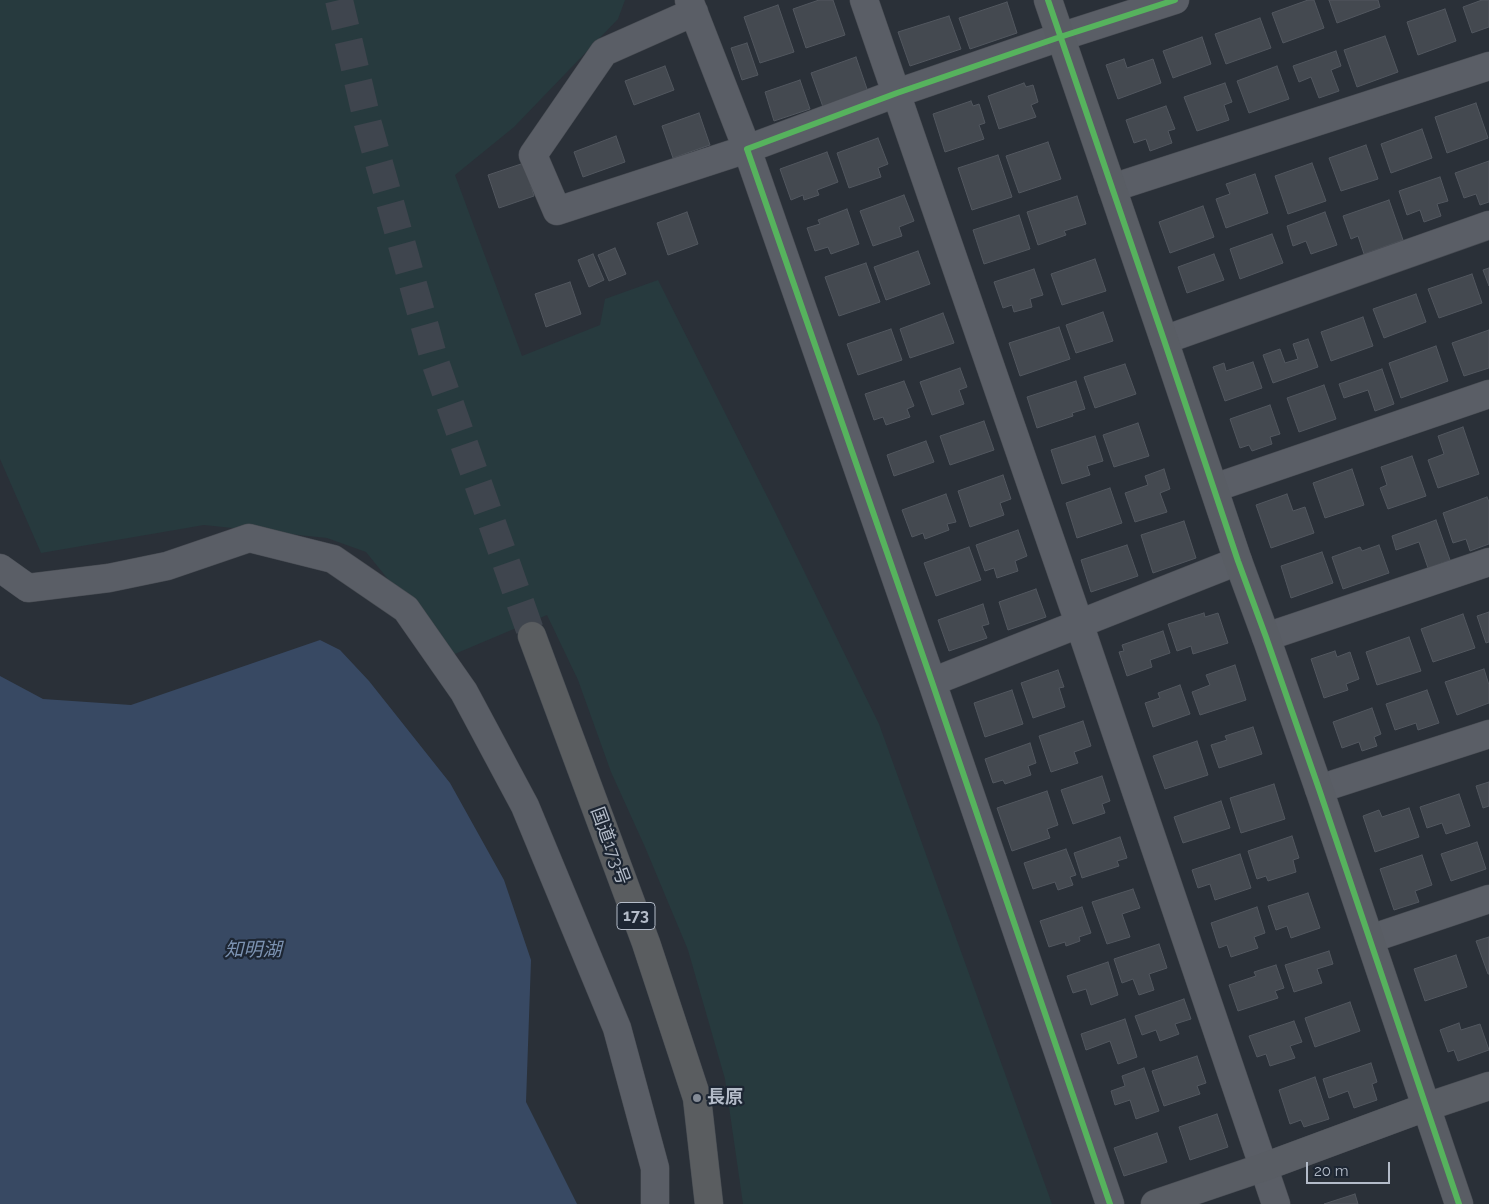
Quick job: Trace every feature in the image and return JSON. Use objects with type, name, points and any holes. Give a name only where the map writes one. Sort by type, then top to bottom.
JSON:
[{"type":"highway","name":"国道173号","points":[[532,636],[646,943],[696,1098],[708,1204]]},
{"type":"street","points":[[864,0],[1079,623],[1276,1204]]},
{"type":"street","points":[[1048,0],[1238,561],[1319,789],[1459,1204]]},
{"type":"street","points":[[1110,1204],[932,682],[747,149],[691,6],[604,52],[533,155],[557,211],[747,149],[1060,37],[1175,0]]},
{"type":"street","points":[[1112,188],[1489,66]]},
{"type":"street","points":[[1164,340],[1489,225]]},
{"type":"street","points":[[1214,488],[1489,394]]},
{"type":"street","points":[[0,568],[28,588],[37,587],[109,578],[167,566],[250,538],[333,559],[406,609],[464,692],[525,806],[617,1028],[655,1168],[655,1204]]},
{"type":"street","points":[[932,682],[1238,561]]},
{"type":"street","points":[[1266,638],[1489,562]]},
{"type":"street","points":[[1319,789],[1489,734]]},
{"type":"street","points":[[1370,939],[1489,899]]},
{"type":"street","points":[[1155,1204],[1489,1086]]},
{"type":"green space","points":[[0,0],[625,0],[618,19],[514,127],[455,175],[522,356],[600,325],[605,299],[658,280],[879,724],[1052,1204],[743,1204],[725,1079],[688,950],[611,772],[578,680],[547,615],[450,656],[366,552],[327,538],[204,525],[41,553],[0,459]]},
{"type":"water","name":"知明湖","points":[[320,640],[340,650],[369,681],[450,783],[504,880],[531,960],[526,1102],[577,1204],[0,1204],[0,676],[43,699],[131,705]]},
{"type":"building","points":[[819,0],[833,0],[845,35],[806,48],[793,9]]},
{"type":"building","points":[[1308,0],[1314,0],[1324,28],[1283,43],[1272,13]]},
{"type":"building","points":[[1329,0],[1378,0],[1380,7],[1337,23]]},
{"type":"building","points":[[1482,0],[1489,0],[1489,27],[1472,33],[1463,7]]},
{"type":"building","points":[[1007,2],[1017,33],[970,49],[959,18]]},
{"type":"building","points":[[778,5],[794,52],[760,63],[744,17]]},
{"type":"building","points":[[1445,9],[1456,41],[1418,55],[1407,22]]},
{"type":"building","points":[[949,16],[961,49],[910,66],[898,32]]},
{"type":"building","points":[[1260,18],[1271,48],[1226,64],[1215,34]]},
{"type":"building","points":[[1385,36],[1398,72],[1357,87],[1344,50]]},
{"type":"building","points":[[1202,37],[1211,64],[1173,78],[1163,51]]},
{"type":"building","points":[[747,43],[758,75],[742,80],[731,48]]},
{"type":"building","points":[[1336,51],[1341,66],[1331,70],[1339,91],[1319,98],[1311,77],[1299,82],[1293,66]]},
{"type":"building","points":[[856,57],[868,92],[823,107],[811,73]]},
{"type":"building","points":[[1124,59],[1127,68],[1153,59],[1161,83],[1118,99],[1106,65]]},
{"type":"building","points":[[665,66],[674,90],[634,105],[625,81]]},
{"type":"building","points":[[1277,66],[1289,99],[1249,113],[1237,81]]},
{"type":"building","points":[[800,80],[810,109],[774,121],[765,92]]},
{"type":"building","points":[[1024,83],[1026,87],[1033,85],[1038,102],[1031,105],[1036,117],[999,129],[988,96]]},
{"type":"building","points":[[1225,83],[1232,102],[1224,105],[1229,120],[1197,131],[1184,97]]},
{"type":"building","points":[[971,101],[973,106],[979,104],[985,123],[979,125],[984,139],[945,152],[933,114]]},
{"type":"building","points":[[1476,103],[1488,138],[1447,153],[1435,117]]},
{"type":"building","points":[[1166,106],[1175,129],[1168,131],[1172,143],[1150,151],[1146,139],[1134,143],[1126,120]]},
{"type":"building","points":[[699,113],[710,145],[673,158],[662,126]]},
{"type":"building","points":[[1422,129],[1432,158],[1391,173],[1381,144]]},
{"type":"building","points":[[616,136],[625,162],[583,177],[574,152]]},
{"type":"building","points":[[878,138],[888,164],[878,168],[881,177],[849,188],[837,153]]},
{"type":"building","points":[[1048,142],[1061,179],[1019,193],[1006,156]]},
{"type":"building","points":[[1366,145],[1378,179],[1341,191],[1329,158]]},
{"type":"building","points":[[827,152],[838,182],[817,190],[819,195],[804,200],[803,195],[791,200],[780,169]]},
{"type":"building","points":[[998,155],[1012,197],[972,210],[958,168]]},
{"type":"building","points":[[1489,161],[1489,202],[1480,205],[1476,194],[1464,198],[1455,173]]},
{"type":"building","points":[[524,163],[534,196],[499,208],[488,175]]},
{"type":"building","points":[[1312,163],[1326,201],[1288,214],[1275,176]]},
{"type":"building","points":[[1255,174],[1268,213],[1226,228],[1216,199],[1230,194],[1226,184]]},
{"type":"building","points":[[1440,177],[1448,201],[1437,204],[1441,216],[1424,222],[1420,210],[1407,215],[1399,191]]},
{"type":"building","points":[[904,195],[914,221],[899,227],[902,236],[873,246],[860,211]]},
{"type":"building","points":[[1077,196],[1086,224],[1064,231],[1066,235],[1038,245],[1027,212]]},
{"type":"building","points":[[1389,200],[1403,240],[1364,254],[1358,236],[1351,239],[1343,216]]},
{"type":"building","points":[[1203,206],[1214,237],[1170,253],[1159,222]]},
{"type":"building","points":[[847,209],[859,244],[831,254],[828,247],[815,251],[807,228],[820,224],[818,220]]},
{"type":"building","points":[[687,212],[698,244],[668,255],[657,223]]},
{"type":"building","points":[[1325,212],[1337,245],[1311,254],[1306,241],[1293,246],[1287,226]]},
{"type":"building","points":[[1019,215],[1030,249],[984,264],[973,230]]},
{"type":"building","points":[[1272,234],[1283,263],[1240,279],[1230,249]]},
{"type":"building","points":[[615,248],[626,274],[609,281],[598,255]]},
{"type":"building","points":[[918,251],[930,284],[886,300],[874,267]]},
{"type":"building","points":[[593,254],[604,280],[589,287],[578,260]]},
{"type":"building","points":[[1214,254],[1224,280],[1187,293],[1178,267]]},
{"type":"building","points":[[1095,259],[1106,291],[1062,305],[1051,274]]},
{"type":"building","points":[[866,263],[880,302],[839,316],[825,277]]},
{"type":"building","points":[[1489,268],[1489,286],[1483,270]]},
{"type":"building","points":[[1034,269],[1043,295],[1030,299],[1032,307],[1014,312],[1012,305],[1003,308],[994,282]]},
{"type":"building","points":[[1472,274],[1482,303],[1439,318],[1428,289]]},
{"type":"building","points":[[570,282],[581,314],[546,327],[535,294]]},
{"type":"building","points":[[1416,294],[1426,322],[1384,338],[1373,309]]},
{"type":"building","points":[[1103,312],[1113,341],[1076,353],[1066,325]]},
{"type":"building","points":[[943,313],[954,343],[910,358],[900,329]]},
{"type":"building","points":[[1363,317],[1373,346],[1331,361],[1321,332]]},
{"type":"building","points":[[1059,327],[1070,359],[1020,376],[1009,343]]},
{"type":"building","points":[[891,329],[902,360],[858,375],[847,344]]},
{"type":"building","points":[[1489,330],[1489,368],[1464,376],[1452,343]]},
{"type":"building","points":[[1308,339],[1318,367],[1273,383],[1263,355],[1280,349],[1285,363],[1298,359],[1293,344]]},
{"type":"building","points":[[1436,346],[1448,381],[1401,398],[1389,363]]},
{"type":"building","points":[[1253,362],[1262,388],[1225,401],[1213,367],[1224,363],[1226,371]]},
{"type":"building","points":[[1125,364],[1136,394],[1095,408],[1084,377]]},
{"type":"building","points":[[960,368],[967,387],[959,390],[964,404],[932,415],[920,382]]},
{"type":"building","points":[[1382,369],[1394,404],[1375,411],[1368,390],[1344,398],[1339,384]]},
{"type":"building","points":[[904,381],[914,406],[907,409],[910,417],[886,425],[883,417],[874,420],[865,394]]},
{"type":"building","points":[[1076,381],[1085,409],[1072,413],[1073,416],[1037,428],[1027,397]]},
{"type":"building","points":[[1324,385],[1336,419],[1299,432],[1287,398]]},
{"type":"building","points":[[1270,405],[1280,434],[1270,437],[1272,444],[1252,451],[1249,445],[1240,448],[1230,419]]},
{"type":"building","points":[[984,421],[994,450],[950,465],[940,436]]},
{"type":"building","points":[[1138,423],[1149,456],[1114,467],[1103,435]]},
{"type":"building","points":[[1463,427],[1479,474],[1438,488],[1428,460],[1444,454],[1438,436]]},
{"type":"building","points":[[1095,436],[1103,461],[1087,466],[1090,475],[1062,484],[1051,450]]},
{"type":"building","points":[[926,441],[934,462],[894,476],[887,455]]},
{"type":"building","points":[[1412,456],[1426,496],[1388,509],[1380,488],[1387,485],[1381,467]]},
{"type":"building","points":[[1164,469],[1170,489],[1160,493],[1167,512],[1135,522],[1125,493],[1148,485],[1145,476]]},
{"type":"building","points":[[1352,469],[1364,505],[1325,518],[1313,483]]},
{"type":"building","points":[[1003,475],[1011,499],[1000,503],[1004,515],[970,527],[958,491]]},
{"type":"building","points":[[1110,488],[1122,523],[1077,538],[1066,503]]},
{"type":"building","points":[[946,494],[956,522],[947,524],[949,530],[925,539],[923,533],[912,537],[902,510]]},
{"type":"building","points":[[1287,494],[1293,511],[1305,507],[1314,533],[1271,548],[1256,505]]},
{"type":"building","points":[[1487,497],[1489,502],[1489,544],[1470,551],[1466,539],[1453,543],[1443,513]]},
{"type":"building","points":[[1436,520],[1450,560],[1428,568],[1419,542],[1396,550],[1392,536]]},
{"type":"building","points":[[1184,521],[1196,558],[1153,573],[1141,535]]},
{"type":"building","points":[[1018,530],[1027,556],[1015,561],[1018,571],[997,578],[994,568],[985,571],[976,545]]},
{"type":"building","points":[[1127,545],[1138,576],[1091,592],[1081,560]]},
{"type":"building","points":[[1379,545],[1389,573],[1343,589],[1332,557],[1360,547],[1362,551]]},
{"type":"building","points":[[969,547],[981,580],[936,596],[924,563]]},
{"type":"building","points":[[1322,552],[1333,583],[1291,598],[1281,566]]},
{"type":"building","points":[[1036,589],[1046,617],[1008,630],[999,602]]},
{"type":"building","points":[[983,604],[989,624],[982,626],[987,638],[949,651],[938,620]]},
{"type":"building","points":[[1489,612],[1489,642],[1486,643],[1477,616]]},
{"type":"building","points":[[1204,613],[1205,617],[1218,613],[1228,643],[1193,654],[1191,646],[1177,651],[1168,624]]},
{"type":"building","points":[[1463,614],[1475,648],[1433,662],[1421,629]]},
{"type":"building","points":[[1163,631],[1170,653],[1150,660],[1152,667],[1127,676],[1119,652],[1124,651],[1122,645]]},
{"type":"building","points":[[1409,637],[1421,671],[1377,685],[1366,652]]},
{"type":"building","points":[[1335,651],[1337,657],[1350,652],[1359,679],[1346,684],[1348,690],[1324,698],[1311,659]]},
{"type":"building","points":[[1235,665],[1246,700],[1200,715],[1192,692],[1210,685],[1206,675]]},
{"type":"building","points":[[1484,669],[1489,685],[1489,703],[1457,715],[1445,682]]},
{"type":"building","points":[[1058,670],[1064,687],[1059,688],[1065,707],[1033,718],[1021,683]]},
{"type":"building","points":[[1180,685],[1190,714],[1153,727],[1145,703],[1160,698],[1158,693]]},
{"type":"building","points":[[1012,690],[1023,724],[985,737],[974,703]]},
{"type":"building","points":[[1427,690],[1439,723],[1418,730],[1416,723],[1395,730],[1386,704]]},
{"type":"building","points":[[1372,708],[1381,734],[1374,737],[1377,746],[1362,751],[1359,742],[1342,748],[1333,722]]},
{"type":"building","points":[[1083,721],[1091,746],[1074,752],[1078,763],[1051,772],[1039,736]]},
{"type":"building","points":[[1253,727],[1262,754],[1219,768],[1211,745],[1227,740],[1225,736]]},
{"type":"building","points":[[1197,741],[1208,775],[1165,789],[1153,756]]},
{"type":"building","points":[[1030,743],[1036,763],[1028,766],[1031,775],[1005,784],[1003,780],[993,783],[985,759]]},
{"type":"building","points":[[1102,776],[1110,801],[1102,804],[1105,813],[1073,824],[1061,790]]},
{"type":"building","points":[[1489,782],[1489,806],[1483,808],[1476,786]]},
{"type":"building","points":[[1274,784],[1285,819],[1241,833],[1230,798]]},
{"type":"building","points":[[1047,791],[1058,825],[1047,829],[1050,838],[1012,851],[997,808]]},
{"type":"building","points":[[1459,794],[1470,826],[1446,834],[1442,823],[1427,828],[1420,807]]},
{"type":"building","points":[[1221,801],[1230,828],[1183,843],[1174,817]]},
{"type":"building","points":[[1409,808],[1419,837],[1375,852],[1363,816],[1379,810],[1382,817]]},
{"type":"building","points":[[1292,836],[1299,858],[1293,860],[1296,872],[1268,881],[1266,876],[1257,879],[1248,851]]},
{"type":"building","points":[[1120,837],[1127,858],[1117,861],[1119,866],[1082,878],[1074,853]]},
{"type":"building","points":[[1477,842],[1486,869],[1451,881],[1441,854]]},
{"type":"building","points":[[1066,849],[1076,875],[1070,877],[1073,885],[1058,890],[1055,882],[1033,889],[1024,863]]},
{"type":"building","points":[[1240,854],[1251,888],[1215,900],[1210,884],[1198,888],[1192,870]]},
{"type":"building","points":[[1422,855],[1432,885],[1415,891],[1419,902],[1394,910],[1380,869]]},
{"type":"building","points":[[1133,889],[1140,908],[1122,914],[1130,937],[1107,944],[1092,902]]},
{"type":"building","points":[[1308,893],[1320,928],[1291,938],[1287,926],[1276,930],[1268,906]]},
{"type":"building","points":[[1082,907],[1091,933],[1079,937],[1080,941],[1066,946],[1065,942],[1049,947],[1040,921]]},
{"type":"building","points":[[1257,907],[1265,933],[1254,937],[1258,948],[1231,957],[1227,945],[1219,948],[1211,923]]},
{"type":"building","points":[[1489,937],[1489,974],[1488,974],[1476,941]]},
{"type":"building","points":[[1159,944],[1167,968],[1149,974],[1154,990],[1139,995],[1133,979],[1122,983],[1114,959]]},
{"type":"building","points":[[1329,951],[1333,964],[1317,969],[1322,983],[1294,992],[1285,965]]},
{"type":"building","points":[[1456,955],[1467,987],[1425,1001],[1414,969]]},
{"type":"building","points":[[1108,962],[1118,995],[1091,1005],[1086,989],[1073,993],[1067,976]]},
{"type":"building","points":[[1276,965],[1284,988],[1275,991],[1278,998],[1238,1011],[1229,985],[1256,976],[1254,972]]},
{"type":"building","points":[[1184,999],[1191,1019],[1175,1024],[1179,1034],[1160,1041],[1156,1030],[1142,1035],[1135,1016]]},
{"type":"building","points":[[1350,1002],[1360,1031],[1315,1047],[1305,1018]]},
{"type":"building","points":[[1125,1019],[1137,1057],[1118,1064],[1110,1041],[1086,1050],[1081,1034]]},
{"type":"building","points":[[1294,1021],[1302,1042],[1290,1046],[1295,1058],[1270,1066],[1266,1054],[1257,1057],[1249,1036]]},
{"type":"building","points":[[1459,1023],[1461,1030],[1480,1024],[1489,1050],[1458,1061],[1454,1050],[1448,1052],[1440,1030]]},
{"type":"building","points":[[1197,1056],[1206,1083],[1197,1086],[1200,1094],[1164,1106],[1152,1071]]},
{"type":"building","points":[[1371,1063],[1377,1082],[1372,1084],[1377,1100],[1354,1108],[1348,1091],[1329,1098],[1323,1079]]},
{"type":"building","points":[[1144,1068],[1159,1111],[1136,1119],[1130,1100],[1115,1105],[1111,1091],[1125,1086],[1122,1076]]},
{"type":"building","points":[[1315,1077],[1329,1119],[1304,1127],[1301,1120],[1290,1124],[1279,1090]]},
{"type":"building","points":[[1217,1114],[1228,1147],[1190,1160],[1179,1127]]},
{"type":"building","points":[[1157,1133],[1167,1162],[1124,1176],[1114,1148]]},
{"type":"building","points":[[1355,1194],[1358,1204],[1324,1204]]},
{"type":"tunnel","points":[[339,0],[368,124],[434,359],[532,636]]},
{"type":"cycle path","points":[[1048,0],[1238,561],[1319,789],[1459,1204]]},
{"type":"cycle path","points":[[1110,1204],[932,682],[747,149],[897,93],[1175,0]]},
{"type":"place","name":"長原","points":[[697,1098]]}]
